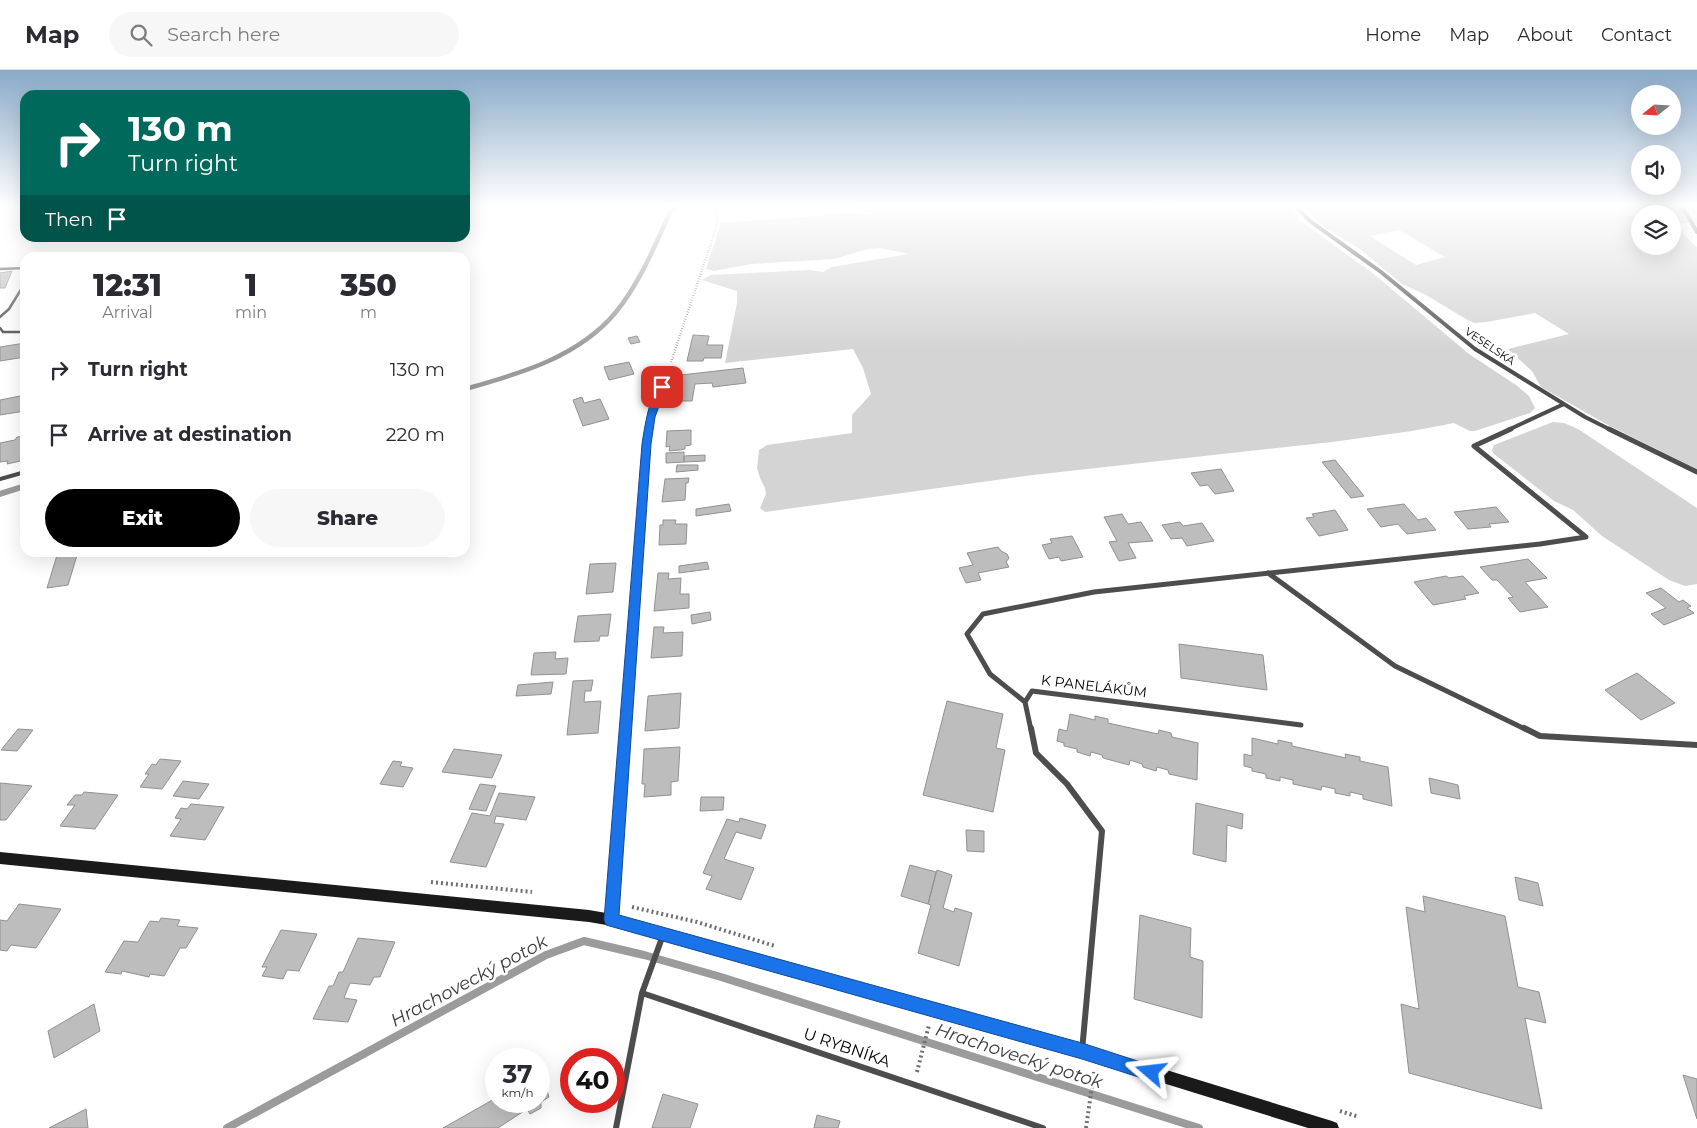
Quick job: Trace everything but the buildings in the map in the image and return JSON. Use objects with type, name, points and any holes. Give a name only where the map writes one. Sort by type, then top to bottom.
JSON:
[{"type":"street","name":"VESELSKÁ","points":[[1355,253],[1476,349],[1585,417],[1697,472]]},
{"type":"street","points":[[612,920],[646,444],[650,417],[667,372]]},
{"type":"street","points":[[1082,1051],[1102,831],[1067,784],[1036,754],[1025,702],[990,674],[967,634],[983,614],[1094,592],[1540,544],[1586,537],[1474,446],[1564,404]]},
{"type":"street","points":[[1268,573],[1395,666],[1540,736],[1697,745]]},
{"type":"street","name":"K PANELÁKŮM","points":[[1025,702],[1032,691],[1301,725]]},
{"type":"street","points":[[0,858],[589,916],[612,920],[1082,1051],[1332,1128]]},
{"type":"street","points":[[616,1128],[642,993],[648,972],[663,935]]},
{"type":"street","name":"U RYBNÍKA","points":[[642,993],[1042,1128]]},
{"type":"lane","points":[[0,269],[20,268]]},
{"type":"lane","points":[[0,317],[9,309],[20,291]]},
{"type":"lane","points":[[0,328],[4,332],[20,332]]},
{"type":"lane","points":[[0,479],[20,473]]},
{"type":"path","points":[[667,372],[707,253]]},
{"type":"path","points":[[922,1054],[927,1033]]},
{"type":"path","points":[[1086,1128],[1093,1083]]},
{"type":"path","points":[[1331,1109],[1359,1117]]},
{"type":"shaded area","points":[[711,253],[853,253],[834,259],[751,264],[714,271],[706,269]]},
{"type":"shaded area","points":[[906,253],[1345,253],[1375,275],[1469,354],[1516,385],[1529,396],[1535,408],[1530,413],[1475,431],[1470,431],[1454,423],[1332,442],[1033,475],[765,512],[760,508],[766,494],[757,468],[759,450],[767,445],[852,433],[852,415],[871,394],[863,368],[853,349],[725,363],[737,303],[737,291],[702,280],[711,275],[809,270],[823,272],[832,267],[909,254]]},
{"type":"shaded area","points":[[1365,253],[1398,253],[1416,265],[1445,257],[1439,253],[1681,255],[1681,253],[1697,253],[1697,469],[1608,425],[1541,387],[1532,371],[1508,349],[1569,334],[1535,313],[1474,323],[1426,295],[1402,284]]},
{"type":"shaded area","points":[[1553,422],[1564,423],[1578,429],[1697,508],[1697,584],[1685,586],[1669,580],[1602,536],[1573,510],[1554,501],[1493,453],[1494,445]]},
{"type":"waterway","points":[[470,388],[547,362],[584,341],[601,328],[616,312],[634,287],[651,253]]},
{"type":"waterway","points":[[0,494],[20,488]]},
{"type":"waterway","name":"Hrachovecký potok","points":[[227,1128],[546,955],[584,941],[644,955],[721,977],[1199,1128]]},
{"type":"route","points":[[662,387],[650,417],[646,444],[612,920],[1151,1072]]}]
